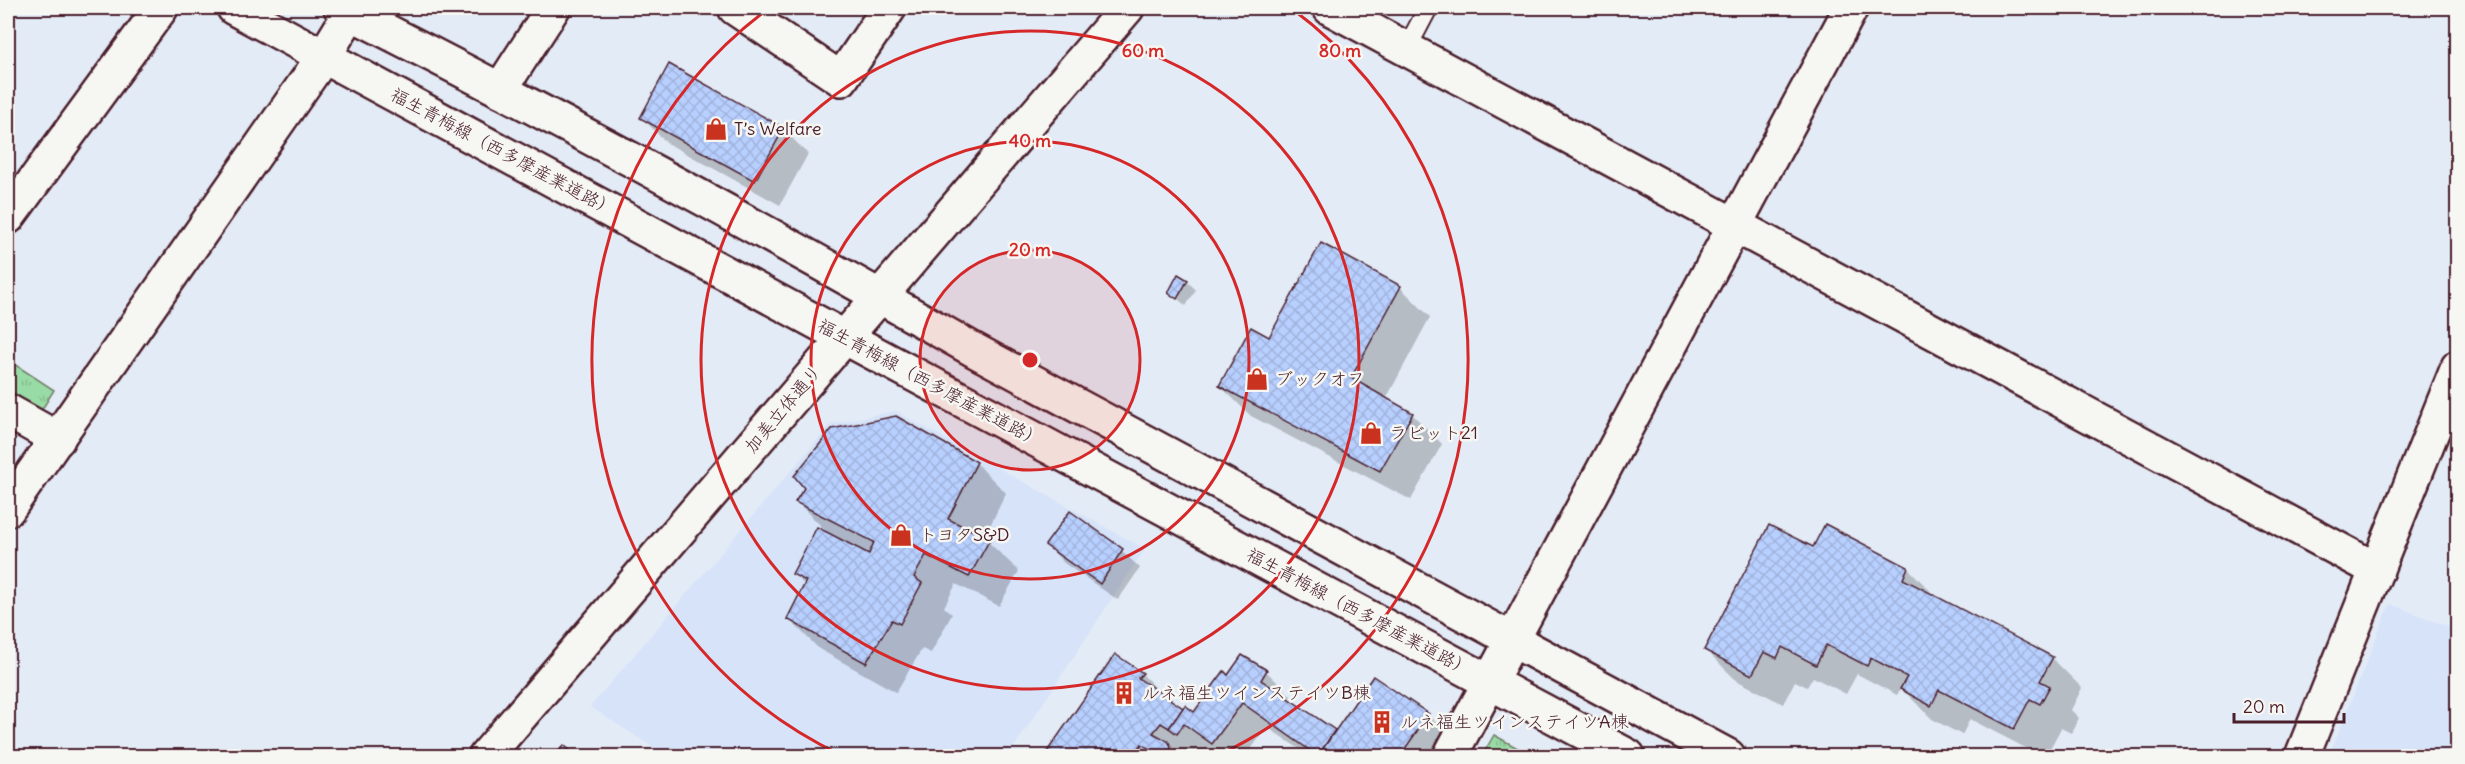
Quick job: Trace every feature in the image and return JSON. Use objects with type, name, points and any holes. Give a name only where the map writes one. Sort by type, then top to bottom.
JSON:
[{"type":"street","points":[[8,217],[161,8]]},
{"type":"street","name":"福生青梅線（西多摩産業道路）","points":[[234,8],[1628,756]]},
{"type":"street","points":[[500,90],[553,8]]},
{"type":"street","points":[[735,8],[842,79],[889,8]]},
{"type":"street","name":"加美立体通り","points":[[486,756],[1127,8]]},
{"type":"street","points":[[1330,8],[2377,570]]},
{"type":"street","points":[[1450,756],[1851,8]]},
{"type":"street","points":[[8,509],[324,56],[346,10],[500,90],[880,296],[984,356],[1728,756]]},
{"type":"street","points":[[2302,756],[2457,368]]},
{"type":"street","points":[[8,411],[58,439]]},
{"type":"lane","points":[[1407,48],[1428,8]]},
{"type":"shaded area","points":[[895,411],[1145,549],[1008,756],[667,756],[590,707],[831,424]]},
{"type":"shaded area","points":[[2390,604],[2457,630],[2457,756],[2329,756]]},
{"type":"green space","points":[[8,360],[54,390],[41,411],[8,389]]},
{"type":"green space","points":[[1494,735],[1532,756],[1482,756]]},
{"type":"building","points":[[669,64],[784,128],[755,181],[640,118]]},
{"type":"building","points":[[1321,243],[1401,286],[1351,378],[1413,413],[1380,471],[1219,386],[1251,327],[1269,337]]},
{"type":"building","points":[[1178,274],[1188,280],[1177,299],[1168,293]]},
{"type":"building","points":[[896,416],[977,462],[948,519],[990,539],[969,577],[926,555],[914,577],[922,583],[900,624],[892,620],[866,663],[787,619],[806,581],[792,574],[817,527],[869,554],[874,542],[795,502],[804,488],[794,476],[832,429]]},
{"type":"building","points":[[1070,511],[1123,549],[1100,584],[1045,545]]},
{"type":"building","points":[[1825,524],[1908,567],[1903,579],[2053,657],[2040,681],[2050,686],[2040,704],[2030,699],[2014,729],[1939,690],[1931,706],[1900,689],[1907,677],[1871,658],[1867,666],[1826,645],[1816,665],[1782,647],[1777,658],[1764,652],[1752,675],[1704,650],[1769,525],[1813,547]]},
{"type":"building","name":"ルネ福生ツインステイツB棟","points":[[1115,654],[1143,673],[1138,678],[1183,708],[1169,728],[1161,723],[1153,733],[1168,741],[1171,746],[1170,752],[1166,756],[1160,756],[1142,744],[1133,756],[1044,756]]},
{"type":"building","points":[[1242,655],[1267,670],[1261,680],[1335,730],[1318,756],[1242,703],[1212,744],[1184,724],[1177,734],[1169,728],[1185,705],[1194,712],[1224,671],[1228,675]]},
{"type":"building","name":"ルネ福生ツインステイツA棟","points":[[1373,676],[1429,714],[1400,756],[1318,756]]},
{"type":"building","points":[[564,745],[576,756],[554,756]]},
{"type":"place","name":"T’s Welfare","points":[[716,129]]},
{"type":"place","name":"ブックオフ","points":[[1257,379]]},
{"type":"place","name":"ラビット21","points":[[1371,433]]},
{"type":"place","name":"トヨタS&D","points":[[901,535]]},
{"type":"place","name":"ルネ福生ツインステイツB棟","points":[[1124,693]]},
{"type":"place","name":"ルネ福生ツインステイツA棟","points":[[1382,722]]}]
